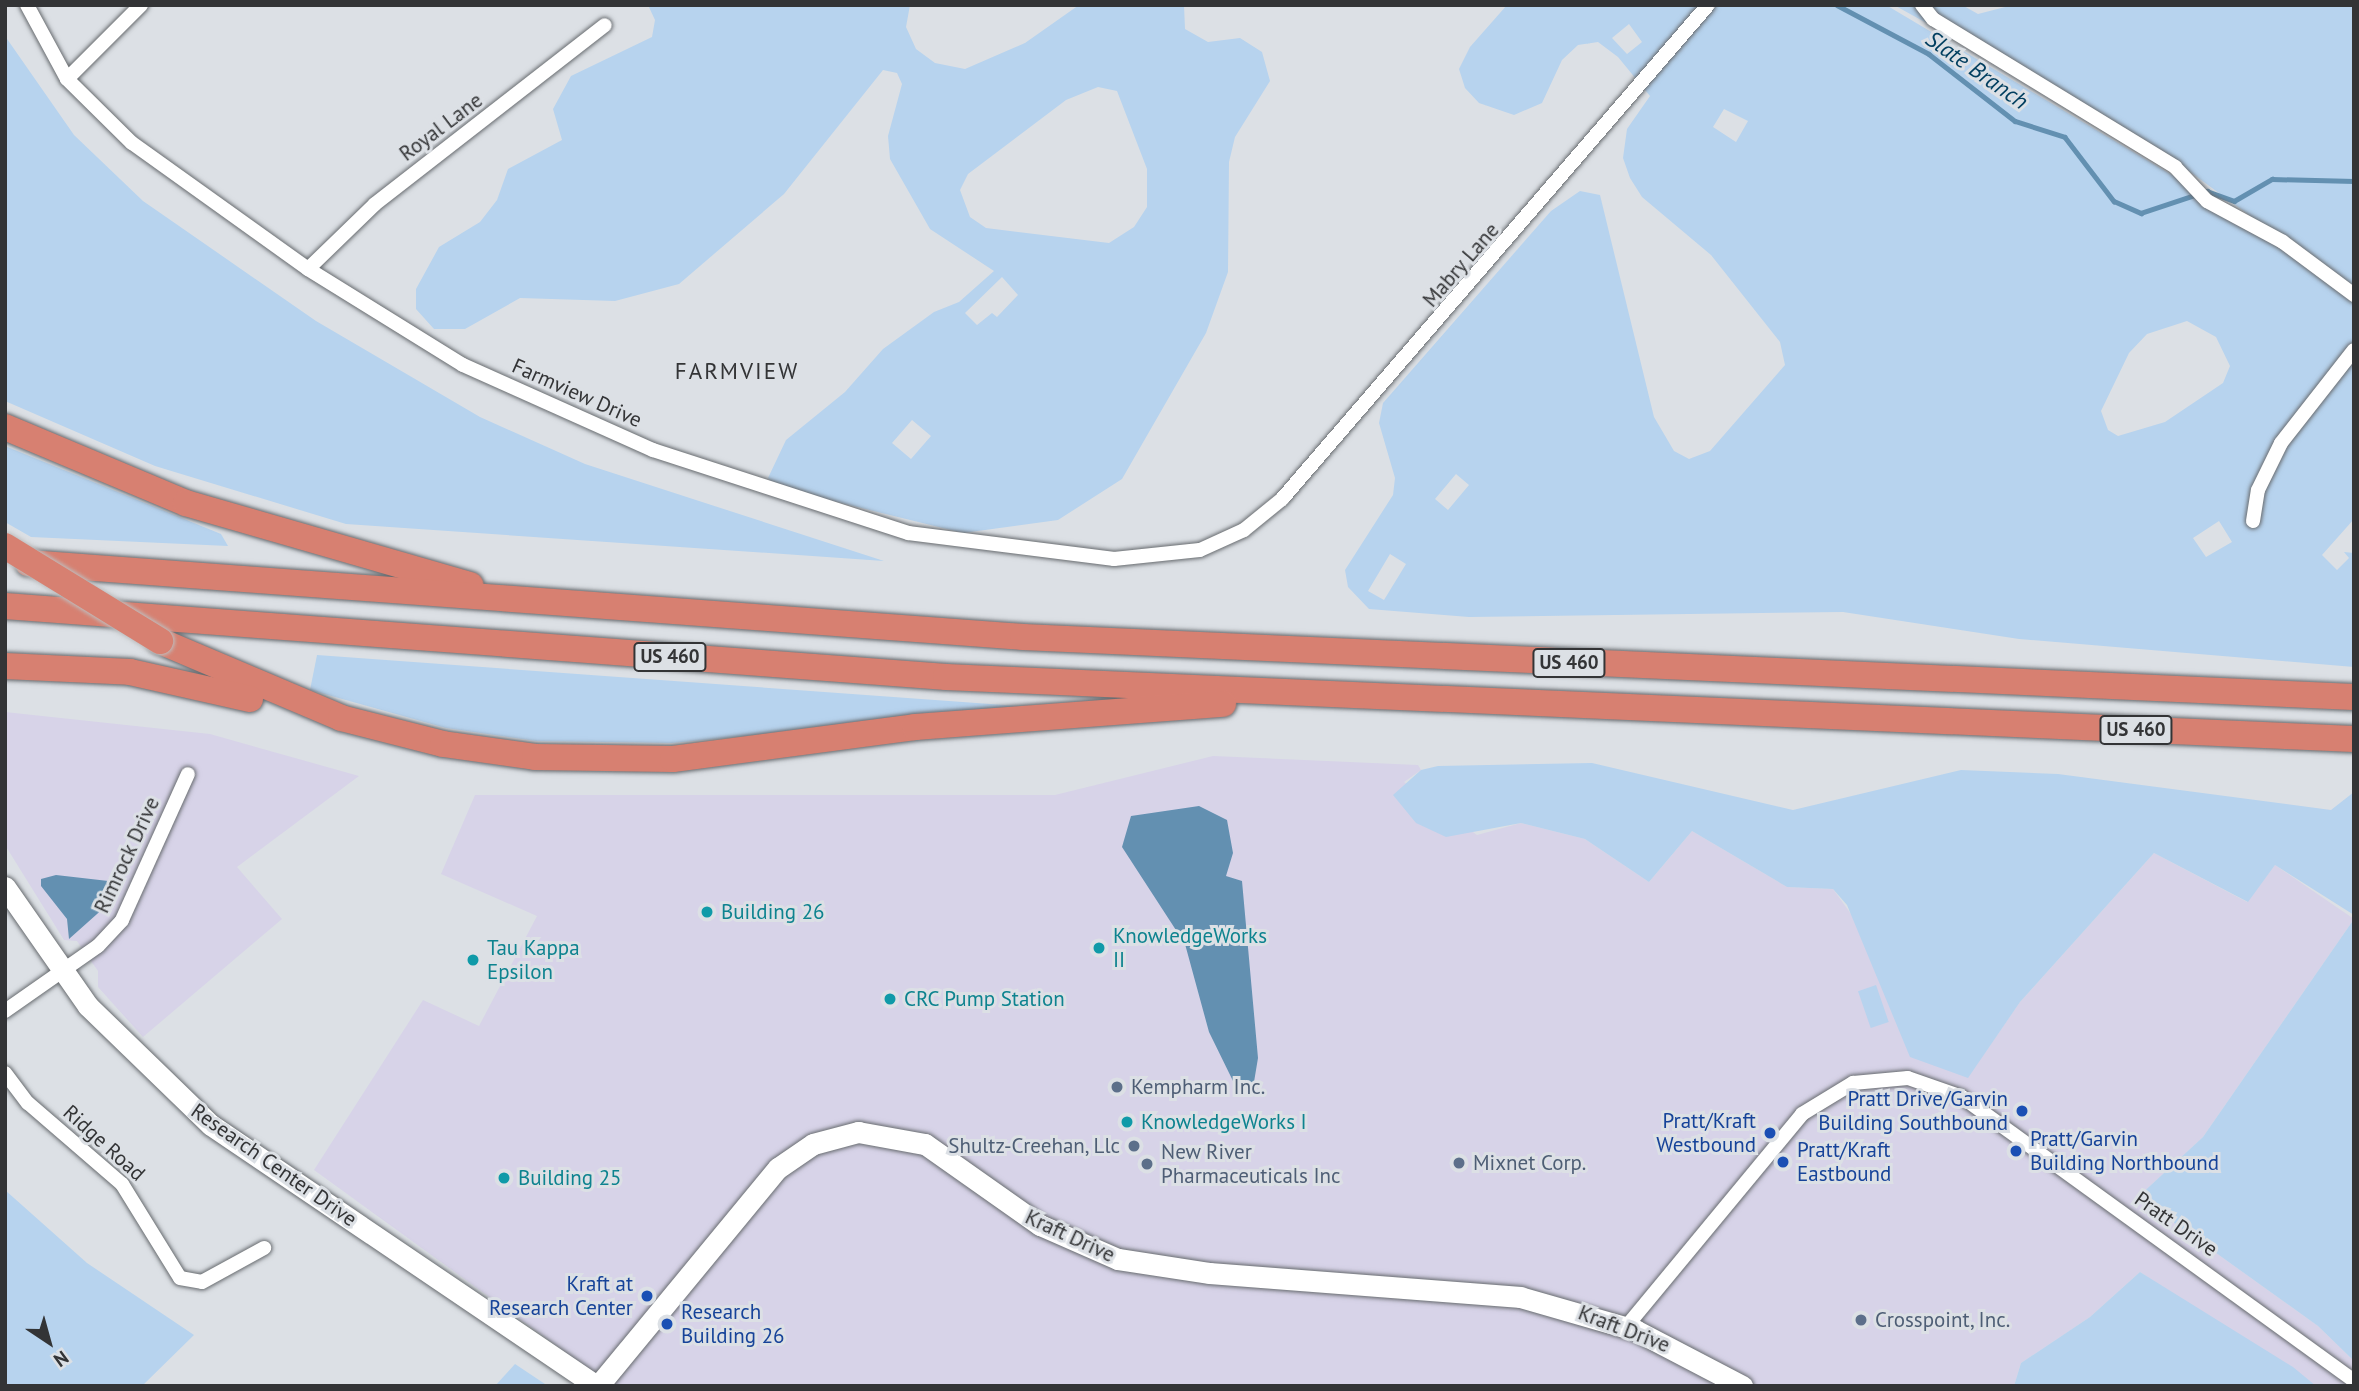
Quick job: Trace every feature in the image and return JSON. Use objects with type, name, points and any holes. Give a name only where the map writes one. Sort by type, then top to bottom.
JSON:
[{"type":"highway","points":[[5,427],[195,506],[511,600]]},
{"type":"highway","points":[[5,546],[160,641],[341,718]]},
{"type":"highway","name":"US 460","points":[[5,561],[511,600],[1117,642],[2354,697]]},
{"type":"highway","name":"US 460","points":[[5,606],[934,677],[2354,739]]},
{"type":"highway","points":[[5,666],[150,675],[487,752],[637,760],[915,727],[1337,695]]},
{"type":"street","name":"Farmview Drive","points":[[27,5],[67,79],[132,143],[308,269],[463,365],[632,442],[749,486],[908,533],[1114,559],[1166,557],[1232,537]]},
{"type":"street","points":[[67,79],[141,5]]},
{"type":"street","name":"Mabry Lane","points":[[1232,537],[1259,521],[1320,461],[1708,5]]},
{"type":"street","points":[[1923,5],[1933,19],[2175,167],[2207,201],[2283,242],[2354,295]]},
{"type":"street","name":"Royal Lane","points":[[308,269],[375,204],[605,25]]},
{"type":"street","points":[[2253,522],[2258,489],[2281,443],[2354,351]]},
{"type":"street","name":"Rimrock Drive","points":[[5,1011],[61,972],[122,920],[188,774]]},
{"type":"street","name":"Research Center Drive","points":[[5,887],[61,972],[141,1062],[211,1125],[598,1386]]},
{"type":"street","name":"Ridge Road","points":[[5,1073],[28,1103],[122,1184],[180,1278],[202,1282],[264,1248]]},
{"type":"street","name":"Pratt Drive","points":[[1626,1327],[1802,1114],[1853,1083],[1908,1078],[1962,1097],[2354,1381]]},
{"type":"street","name":"Kraft Drive","points":[[598,1386],[763,1182],[797,1152],[849,1132],[916,1140],[1040,1225],[1118,1259],[1198,1272],[1470,1289],[1626,1327],[1742,1386]]},
{"type":"shaded area","points":[[648,5],[910,5],[906,27],[916,49],[935,63],[965,69],[1025,43],[1079,5],[1184,5],[1185,29],[1208,42],[1240,38],[1262,52],[1270,81],[1235,137],[1229,162],[1228,272],[1206,333],[1122,479],[1058,520],[963,533],[776,487],[768,478],[786,440],[845,392],[883,349],[934,312],[959,302],[994,271],[930,229],[890,159],[888,136],[902,84],[897,73],[883,70],[784,194],[679,284],[615,301],[520,298],[465,329],[434,329],[416,309],[416,289],[439,247],[480,222],[497,200],[508,169],[562,140],[553,109],[571,76],[652,37],[655,20]],"holes":[[[1098,87],[1117,91],[1147,169],[1147,207],[1134,227],[1109,243],[986,228],[970,217],[960,190],[968,174],[1066,100]],[[1002,277],[1018,295],[997,317],[992,313],[977,325],[965,313]],[[912,420],[931,436],[911,459],[892,443]]]},
{"type":"shaded area","points":[[1507,5],[1886,5],[2177,178],[2354,295],[2354,519],[2322,555],[2337,570],[2349,558],[2344,552],[2354,553],[2354,667],[2019,639],[1843,612],[1469,617],[1369,609],[1348,587],[1345,570],[1393,495],[1395,478],[1379,423],[1383,403],[1551,211],[1580,191],[1600,195],[1654,417],[1674,451],[1689,459],[1710,451],[1785,365],[1780,342],[1711,255],[1642,197],[1630,178],[1623,158],[1627,129],[1650,96],[1618,57],[1598,42],[1578,45],[1562,60],[1542,103],[1514,115],[1479,103],[1465,88],[1459,69],[1470,47]],"holes":[[[1629,24],[1642,42],[1627,54],[1612,38]],[[1724,109],[1748,121],[1736,142],[1713,127]],[[2187,321],[2216,337],[2230,366],[2223,383],[2165,422],[2118,436],[2108,430],[2101,411],[2129,353],[2147,334]],[[1456,474],[1469,485],[1448,510],[1435,499]],[[2219,521],[2232,542],[2206,557],[2193,538]],[[1390,554],[1406,564],[1384,600],[1368,591]]]},
{"type":"shaded area","points":[[1894,5],[1962,5],[1978,14],[2013,5],[2354,5],[2354,292],[2178,163]]},
{"type":"shaded area","points":[[5,36],[74,135],[143,201],[316,321],[480,417],[585,464],[884,561],[346,524],[155,466],[5,401]]},
{"type":"shaded area","points":[[5,446],[221,534],[228,546],[31,537],[5,522]]},
{"type":"shaded area","points":[[317,655],[1044,708],[672,743],[536,741],[446,728],[310,690]]},
{"type":"shaded area","points":[[5,712],[210,734],[359,776],[237,867],[282,919],[143,1037],[98,987],[98,971],[77,941],[64,940],[5,845]]},
{"type":"shaded area","points":[[1213,756],[1418,765],[1421,770],[1404,782],[1477,835],[1521,823],[1585,839],[1649,882],[1692,831],[1787,887],[1833,889],[1968,1077],[2020,1002],[2154,853],[2247,902],[2275,865],[2354,919],[2203,1137],[2138,1197],[2318,1326],[2354,1361],[2354,1386],[2316,1386],[2140,1272],[2090,1317],[2021,1363],[2014,1386],[612,1386],[314,1170],[423,1000],[479,1026],[537,916],[441,874],[475,795],[1055,795]]},
{"type":"shaded area","points":[[1592,763],[1793,810],[1961,770],[2058,774],[2331,810],[2354,792],[2354,915],[2275,865],[2248,902],[2154,853],[2020,1002],[1968,1078],[1910,1057],[1847,905],[1833,889],[1787,887],[1692,831],[1649,882],[1585,839],[1521,823],[1446,837],[1416,823],[1393,795],[1421,770],[1438,766]]},
{"type":"shaded area","points":[[1199,806],[1227,820],[1233,853],[1226,876],[1242,881],[1258,1058],[1254,1082],[1243,1085],[1233,1081],[1209,1032],[1185,944],[1122,847],[1131,816]]},
{"type":"shaded area","points":[[56,875],[117,882],[106,906],[69,939],[67,919],[41,886],[41,879]]},
{"type":"shaded area","points":[[2354,919],[2354,1361],[2318,1326],[2138,1197],[2203,1137]]},
{"type":"shaded area","points":[[1876,985],[1889,1022],[1871,1028],[1858,991]]},
{"type":"shaded area","points":[[5,1190],[87,1263],[194,1335],[142,1386],[5,1386]]},
{"type":"shaded area","points":[[2140,1272],[2293,1367],[2316,1386],[2014,1386],[2021,1363],[2090,1317]]},
{"type":"shaded area","points":[[515,1364],[548,1386],[495,1386]]},
{"type":"waterway","name":"Slate Branch","points":[[1837,5],[1929,54],[2015,121],[2065,137],[2114,201],[2141,213],[2207,191],[2234,201],[2272,179],[2354,181]]},
{"type":"place","name":"Building 26","points":[[707,912]]},
{"type":"place","name":"KnowledgeWorks II","points":[[1099,948]]},
{"type":"place","name":"Tau Kappa Epsilon","points":[[473,960]]},
{"type":"place","name":"CRC Pump Station","points":[[890,999]]},
{"type":"place","name":"Kempharm Inc.","points":[[1117,1087]]},
{"type":"place","name":"Pratt Drive/Garvin Building Southbound","points":[[2022,1111]]},
{"type":"place","name":"KnowledgeWorks I","points":[[1127,1122]]},
{"type":"place","name":"Pratt/Kraft Westbound","points":[[1770,1133]]},
{"type":"place","name":"Shultz-Creehan, Llc","points":[[1134,1146]]},
{"type":"place","name":"Pratt/Garvin Building Northbound","points":[[2016,1151]]},
{"type":"place","name":"Pratt/Kraft Eastbound","points":[[1783,1162]]},
{"type":"place","name":"Mixnet Corp.","points":[[1459,1163]]},
{"type":"place","name":"New River Pharmaceuticals Inc","points":[[1147,1164]]},
{"type":"place","name":"Building 25","points":[[504,1178]]},
{"type":"place","name":"Kraft at Research Center","points":[[647,1296]]},
{"type":"place","name":"Crosspoint, Inc.","points":[[1861,1320]]},
{"type":"place","name":"Research Building 26","points":[[667,1324]]},
{"type":"district","name":"FARMVIEW","points":[[737,371]]}]
